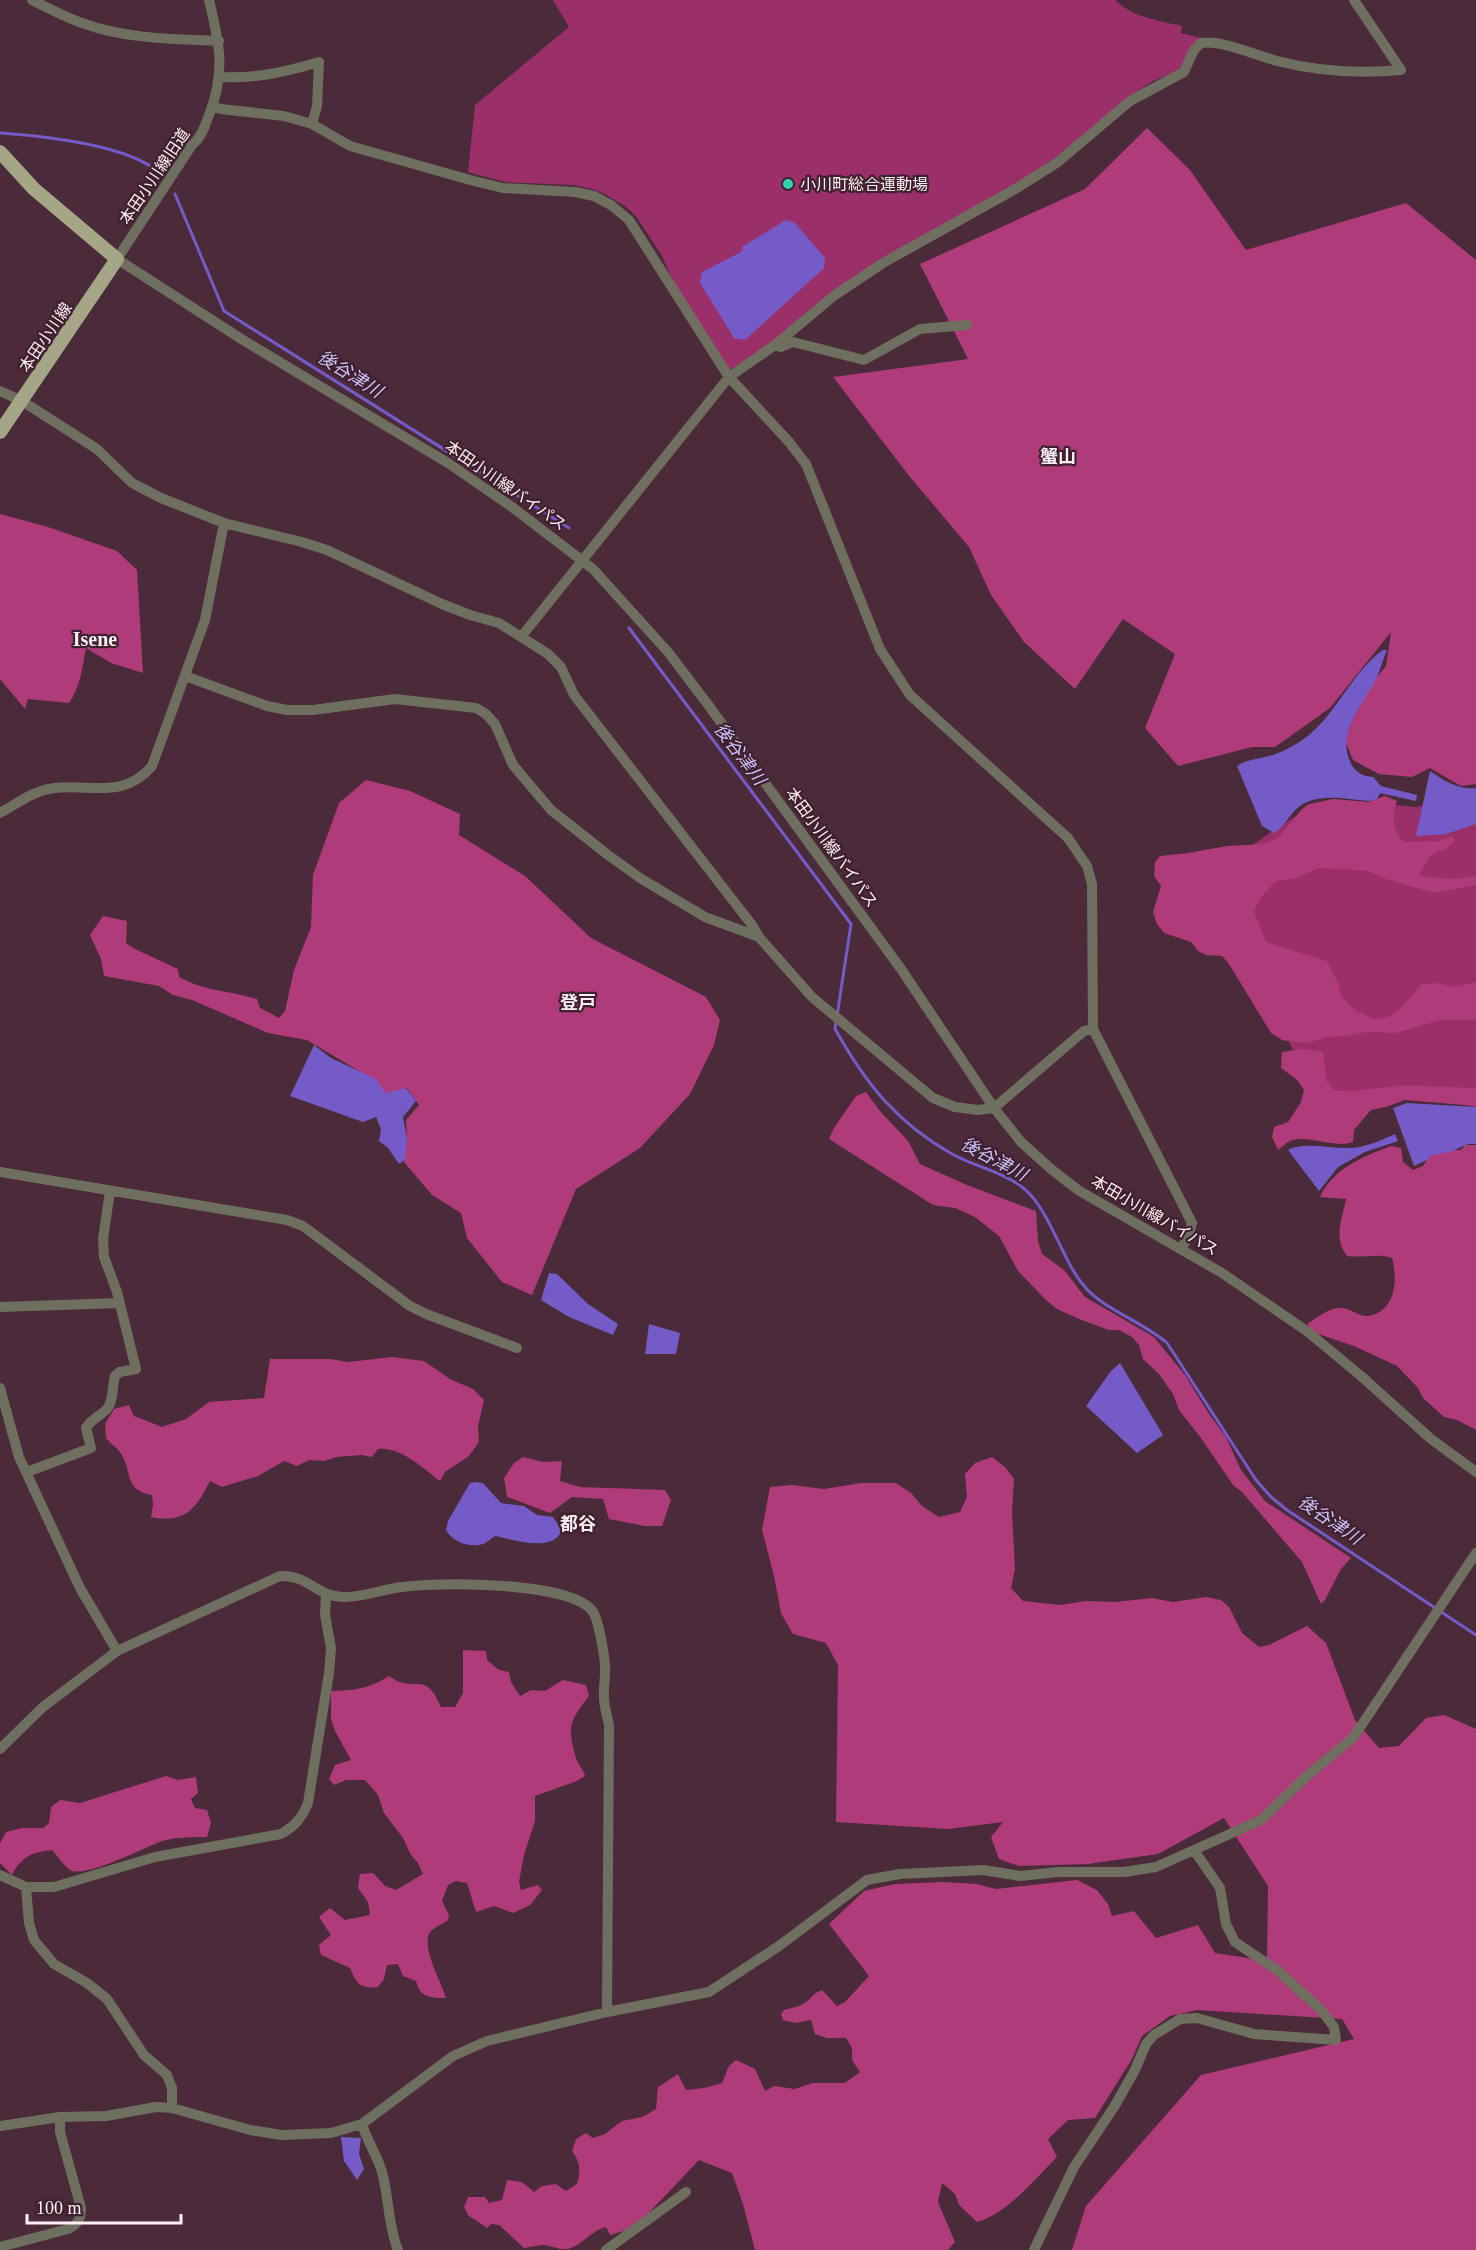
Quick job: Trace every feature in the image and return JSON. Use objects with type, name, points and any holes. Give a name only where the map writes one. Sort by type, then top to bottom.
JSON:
[{"type":"main road","name":"本田小川線バイパス","points":[[0,152],[34,189],[117,260]]},
{"type":"main road","name":"本田小川線","points":[[0,432],[117,260]]},
{"type":"street","points":[[32,0],[82,23],[115,32],[159,38],[219,41]]},
{"type":"street","name":"本田小川線旧道","points":[[117,260],[192,145],[199,139],[213,106],[219,77],[219,41],[209,0]]},
{"type":"street","points":[[521,637],[729,378],[775,345],[844,288],[1058,162],[1130,101],[1184,72],[1194,51],[1201,43],[1214,43],[1280,62],[1321,68],[1369,73],[1401,70],[1354,0]]},
{"type":"street","points":[[219,77],[240,78],[279,73],[319,62],[316,106],[312,124]]},
{"type":"street","points":[[213,106],[284,116],[312,124],[350,146],[474,182],[503,188],[575,192],[594,196],[611,205],[629,220],[729,378],[789,442],[806,464],[880,649],[910,694],[1068,838],[1087,866],[1092,884],[1093,1029],[1192,1223],[1189,1235],[1181,1249]]},
{"type":"street","name":"本田小川線バイパス","points":[[117,260],[243,340],[448,463],[512,507],[582,560],[629,607],[668,652],[706,702],[901,969],[994,1108],[1021,1142],[1078,1190],[1222,1273],[1308,1332],[1431,1439],[1476,1472]]},
{"type":"street","points":[[775,345],[782,347],[793,342],[864,360],[920,329],[967,325]]},
{"type":"street","points":[[0,391],[22,400],[97,449],[132,483],[175,504],[224,523],[327,550],[442,604],[470,615],[499,622],[548,654],[561,667],[574,695],[759,937],[812,997],[933,1098],[955,1107],[978,1110],[994,1108],[1084,1031],[1093,1029]]},
{"type":"street","points":[[0,813],[29,795],[54,788],[118,788],[142,778],[152,766],[205,620],[224,523]]},
{"type":"street","points":[[185,676],[267,706],[288,710],[313,710],[395,699],[476,708],[486,714],[495,724],[513,765],[551,810],[640,878],[705,917],[759,937]]},
{"type":"street","points":[[0,1172],[287,1220],[303,1226],[410,1306],[516,1348]]},
{"type":"street","points":[[27,1472],[91,1448],[86,1428],[108,1408],[115,1376],[120,1372],[136,1369],[120,1303],[104,1257],[103,1239],[110,1191]]},
{"type":"street","points":[[0,1307],[120,1303]]},
{"type":"street","points":[[0,1388],[19,1457],[80,1588],[117,1651]]},
{"type":"street","points":[[0,2126],[60,2117],[89,2118],[156,2107],[172,2108],[250,2130],[282,2135],[331,2133],[362,2124],[453,2056],[487,2041],[607,2012],[709,1992],[779,1946],[867,1880],[900,1874],[983,1870],[1020,1876],[1058,1872],[1124,1872],[1156,1867],[1261,1820],[1353,1738],[1476,1553]]},
{"type":"street","points":[[0,1749],[44,1707],[117,1651],[279,1576],[304,1580],[326,1595],[346,1597],[403,1587],[503,1586],[538,1590],[586,1605],[593,1612],[605,1665],[603,1699],[609,1725],[607,2012]]},
{"type":"street","points":[[0,1875],[26,1887],[54,1887],[155,1857],[281,1834],[293,1827],[302,1817],[308,1803],[329,1674],[331,1648],[325,1615],[326,1595]]},
{"type":"street","points":[[1034,2250],[1074,2167],[1114,2107],[1135,2070],[1146,2044],[1154,2035],[1180,2019],[1197,2018],[1254,2034],[1336,2040],[1334,2027],[1321,2010],[1277,1970],[1235,1942],[1226,1924],[1220,1888],[1194,1850]]},
{"type":"street","points":[[26,1887],[29,1923],[34,1940],[54,1964],[87,1983],[107,2000],[144,2055],[167,2075],[172,2088],[172,2108]]},
{"type":"street","points":[[0,2247],[68,2229],[76,2225],[81,2218],[81,2208],[60,2132],[60,2117]]},
{"type":"street","points":[[362,2124],[381,2169],[388,2199],[393,2239],[398,2250]]},
{"type":"street","points":[[606,2250],[686,2192]]},
{"type":"shaded area","name":"小川町総合運動場","points":[[553,0],[1115,0],[1130,11],[1182,26],[1181,33],[1201,38],[1182,70],[1153,81],[1131,95],[1059,155],[1015,186],[942,226],[745,362],[729,370],[671,277],[662,256],[636,216],[626,207],[605,194],[574,185],[505,182],[468,172],[475,105],[569,27]]},
{"type":"shaded area","points":[[1147,128],[1190,170],[1246,250],[1406,203],[1476,260],[1476,784],[1461,786],[1430,768],[1412,777],[1379,774],[1353,760],[1341,731],[1363,694],[1386,666],[1391,632],[1330,708],[1275,747],[1252,747],[1178,766],[1145,728],[1175,654],[1123,619],[1075,689],[1024,642],[991,595],[969,547],[910,477],[833,377],[968,359],[920,264],[1085,189]]},
{"type":"shaded area","points":[[786,220],[795,223],[825,258],[824,268],[745,340],[734,338],[700,283],[702,272],[743,251],[742,247]]},
{"type":"shaded area","points":[[0,514],[48,527],[117,551],[137,570],[143,673],[111,663],[86,648],[79,683],[69,703],[28,699],[25,709],[0,679]]},
{"type":"shaded area","points":[[1383,650],[1387,650],[1377,677],[1352,720],[1347,739],[1349,759],[1358,772],[1373,777],[1381,786],[1417,795],[1416,801],[1380,793],[1377,799],[1371,801],[1316,799],[1300,806],[1274,833],[1262,826],[1237,766],[1282,751],[1309,735],[1328,715],[1362,669]]},
{"type":"shaded area","points":[[1430,771],[1457,786],[1476,788],[1476,824],[1446,834],[1416,836]]},
{"type":"shaded area","points":[[366,780],[410,791],[460,814],[459,835],[525,876],[591,938],[706,997],[720,1020],[714,1045],[690,1094],[640,1148],[576,1189],[532,1295],[502,1282],[467,1238],[461,1213],[432,1195],[404,1162],[407,1142],[406,1120],[419,1105],[407,1088],[386,1095],[374,1080],[307,1040],[268,1033],[192,1000],[173,995],[159,986],[104,976],[101,959],[90,935],[103,916],[127,921],[126,943],[135,949],[178,969],[179,977],[189,982],[257,999],[260,1008],[279,1018],[285,1011],[294,970],[311,927],[313,875],[339,803]]},
{"type":"shaded area","points":[[1476,793],[1476,1107],[1414,1095],[1315,1098],[1249,955],[1203,884],[1262,838],[1316,803],[1368,803],[1417,807]]},
{"type":"shaded area","points":[[1385,796],[1397,801],[1394,823],[1397,833],[1404,842],[1439,841],[1452,836],[1455,841],[1447,848],[1431,855],[1419,876],[1452,879],[1476,876],[1476,885],[1434,893],[1386,879],[1368,871],[1318,868],[1300,877],[1275,882],[1262,896],[1254,911],[1266,942],[1327,961],[1338,983],[1341,996],[1355,1010],[1373,1019],[1389,1017],[1404,1005],[1422,984],[1436,983],[1455,987],[1476,982],[1476,1020],[1440,1020],[1396,1033],[1367,1032],[1326,1037],[1311,1042],[1282,1040],[1271,1033],[1222,956],[1206,955],[1198,951],[1191,942],[1164,933],[1157,924],[1153,912],[1161,886],[1154,876],[1155,862],[1160,856],[1227,846],[1264,844],[1278,838],[1302,809],[1309,804],[1333,799],[1369,802]]},
{"type":"shaded area","points":[[314,1045],[331,1058],[376,1079],[386,1093],[406,1088],[416,1101],[403,1117],[407,1139],[405,1160],[399,1164],[388,1148],[379,1141],[381,1129],[376,1117],[363,1122],[290,1096]]},
{"type":"shaded area","points":[[1303,1049],[1323,1052],[1327,1082],[1334,1090],[1355,1091],[1404,1085],[1476,1088],[1476,1106],[1405,1100],[1371,1110],[1354,1130],[1353,1142],[1338,1144],[1298,1139],[1290,1141],[1278,1150],[1272,1137],[1274,1127],[1288,1122],[1301,1102],[1304,1090],[1297,1080],[1281,1068],[1282,1052]]},
{"type":"shaded area","points":[[866,1092],[908,1141],[920,1164],[967,1185],[1036,1211],[1038,1241],[1042,1254],[1065,1271],[1085,1297],[1154,1337],[1185,1375],[1226,1437],[1241,1470],[1265,1501],[1351,1558],[1341,1569],[1321,1604],[1302,1562],[1242,1492],[1233,1485],[1179,1410],[1173,1394],[1159,1374],[1143,1359],[1139,1345],[1132,1337],[1119,1330],[1109,1330],[1057,1309],[1018,1271],[999,1236],[975,1217],[955,1208],[933,1205],[829,1139],[856,1096]]},
{"type":"shaded area","points":[[1407,1103],[1476,1107],[1476,1144],[1468,1144],[1450,1152],[1432,1155],[1414,1166],[1393,1108]]},
{"type":"shaded area","points":[[1395,1134],[1398,1141],[1365,1152],[1338,1167],[1319,1191],[1288,1150],[1304,1146],[1359,1147]]},
{"type":"shaded area","points":[[1465,1145],[1476,1145],[1476,1430],[1457,1420],[1444,1417],[1423,1398],[1418,1388],[1397,1366],[1354,1346],[1312,1332],[1307,1324],[1323,1313],[1337,1308],[1344,1308],[1365,1316],[1377,1313],[1384,1308],[1393,1293],[1395,1275],[1392,1258],[1347,1256],[1343,1249],[1339,1235],[1346,1199],[1320,1197],[1332,1179],[1360,1159],[1391,1146],[1401,1148],[1403,1162],[1413,1170],[1423,1166],[1433,1150],[1461,1150]]},
{"type":"shaded area","points":[[549,1273],[557,1274],[588,1304],[618,1324],[613,1335],[569,1317],[541,1300]]},
{"type":"shaded area","points":[[649,1324],[680,1333],[676,1354],[645,1354]]},
{"type":"shaded area","points":[[392,1357],[424,1361],[450,1379],[473,1389],[484,1400],[478,1426],[479,1442],[469,1456],[445,1472],[440,1481],[403,1454],[386,1449],[378,1449],[372,1457],[362,1455],[337,1457],[324,1461],[309,1460],[297,1466],[284,1461],[258,1476],[222,1487],[210,1481],[200,1499],[188,1512],[181,1516],[163,1519],[151,1517],[152,1495],[136,1489],[123,1458],[106,1438],[105,1424],[114,1409],[129,1405],[134,1416],[162,1427],[186,1419],[209,1402],[264,1398],[270,1359],[331,1359],[348,1362]]},
{"type":"shaded area","points":[[1120,1363],[1163,1435],[1137,1453],[1086,1406],[1111,1371]]},
{"type":"shaded area","points":[[523,1457],[543,1462],[562,1461],[560,1481],[580,1487],[665,1490],[671,1500],[662,1526],[645,1526],[609,1519],[603,1499],[572,1497],[550,1513],[507,1497],[504,1478],[514,1463]]},
{"type":"shaded area","points":[[992,1457],[1005,1467],[1014,1479],[1012,1512],[1015,1569],[1011,1588],[1023,1601],[1060,1605],[1085,1601],[1115,1602],[1152,1598],[1173,1602],[1206,1597],[1221,1600],[1229,1607],[1242,1633],[1259,1647],[1269,1645],[1307,1626],[1326,1643],[1355,1720],[1379,1748],[1399,1746],[1426,1718],[1444,1715],[1476,1729],[1476,2250],[1072,2250],[1086,2206],[1201,2075],[1354,2039],[1342,2019],[1197,2010],[1170,2016],[1142,2036],[1132,2059],[1095,2118],[1068,2120],[1048,2139],[1057,2157],[1020,2195],[999,2212],[977,2222],[959,2205],[955,2194],[942,2183],[938,2202],[955,2242],[948,2250],[755,2250],[732,2173],[699,2160],[645,2217],[627,2230],[610,2235],[606,2227],[568,2249],[544,2245],[524,2248],[499,2225],[491,2224],[487,2228],[468,2215],[464,2207],[468,2197],[485,2197],[489,2203],[502,2200],[507,2180],[522,2182],[534,2192],[542,2186],[556,2184],[566,2191],[577,2184],[579,2166],[572,2151],[576,2139],[586,2133],[593,2138],[605,2134],[622,2121],[642,2117],[656,2109],[658,2087],[678,2074],[686,2090],[704,2088],[722,2083],[729,2066],[736,2060],[755,2069],[765,2091],[774,2086],[795,2089],[812,2083],[845,2083],[860,2072],[852,2060],[852,2048],[846,2038],[827,2038],[815,2034],[811,2020],[795,2023],[783,2020],[781,2014],[784,2010],[803,2004],[822,1990],[837,2006],[845,2002],[869,1976],[829,1924],[864,1891],[895,1884],[943,1882],[977,1884],[996,1889],[1077,1880],[1097,1890],[1108,1904],[1112,1916],[1134,1911],[1156,1938],[1198,1925],[1215,1953],[1267,1961],[1268,1886],[1224,1818],[1158,1854],[1088,1864],[1019,1866],[999,1859],[991,1837],[1003,1822],[948,1829],[836,1822],[838,1665],[826,1643],[793,1634],[781,1613],[762,1530],[770,1487],[792,1485],[824,1489],[861,1483],[896,1483],[911,1493],[922,1506],[939,1517],[960,1512],[967,1497],[965,1474],[975,1463]]},
{"type":"shaded area","points":[[470,1483],[483,1483],[501,1503],[524,1506],[537,1515],[553,1517],[562,1530],[558,1537],[542,1543],[522,1542],[496,1536],[478,1545],[457,1541],[446,1530],[448,1521]]},
{"type":"shaded area","points":[[463,1650],[486,1651],[487,1660],[499,1670],[509,1672],[511,1682],[520,1696],[531,1690],[545,1691],[563,1680],[586,1685],[589,1696],[577,1712],[571,1731],[576,1758],[585,1776],[535,1796],[535,1821],[524,1855],[519,1882],[521,1890],[538,1885],[542,1890],[530,1905],[513,1913],[494,1906],[476,1912],[467,1883],[456,1881],[448,1885],[442,1901],[449,1915],[447,1921],[431,1931],[428,1937],[429,1954],[446,1998],[423,1994],[416,1981],[403,1976],[398,1964],[387,1965],[384,1979],[378,1987],[363,1986],[357,1982],[350,1968],[321,1955],[319,1945],[331,1935],[319,1917],[330,1908],[345,1920],[370,1915],[368,1902],[358,1888],[360,1874],[373,1873],[385,1886],[396,1890],[423,1874],[403,1838],[384,1813],[378,1795],[365,1780],[346,1780],[334,1785],[329,1779],[335,1765],[351,1760],[331,1719],[331,1691],[361,1688],[389,1676],[405,1683],[424,1685],[430,1688],[441,1707],[455,1707],[463,1693]]},
{"type":"shaded area","points":[[166,1776],[178,1780],[196,1777],[198,1793],[191,1799],[195,1808],[207,1810],[211,1823],[207,1837],[166,1840],[103,1866],[78,1872],[70,1870],[52,1850],[28,1856],[12,1875],[0,1863],[0,1843],[6,1832],[22,1828],[43,1828],[49,1823],[51,1807],[60,1800],[80,1803]]},
{"type":"shaded area","points":[[341,2137],[361,2138],[359,2154],[364,2169],[357,2180],[344,2161]]},
{"type":"waterway","name":"後谷津川","points":[[1,133],[62,140],[108,149],[147,164],[160,174]]},
{"type":"waterway","name":"後谷津川","points":[[175,194],[224,311],[569,528]]},
{"type":"waterway","name":"後谷津川","points":[[629,628],[851,924],[837,1016]]},
{"type":"waterway","name":"後谷津川","points":[[836,1022],[835,1029],[871,1085],[899,1115],[932,1142],[952,1154],[1006,1177],[1022,1187],[1040,1208],[1069,1263],[1085,1287],[1102,1302],[1167,1343],[1256,1480],[1271,1497],[1287,1510],[1476,1635]]},
{"type":"place","name":"小川町総合運動場","points":[[788,184]]},
{"type":"district","name":"蟹山","points":[[1058,457]]},
{"type":"district","name":"Isene","points":[[95,639]]},
{"type":"district","name":"登戸","points":[[578,1003]]},
{"type":"district","name":"都谷","points":[[578,1524]]}]
